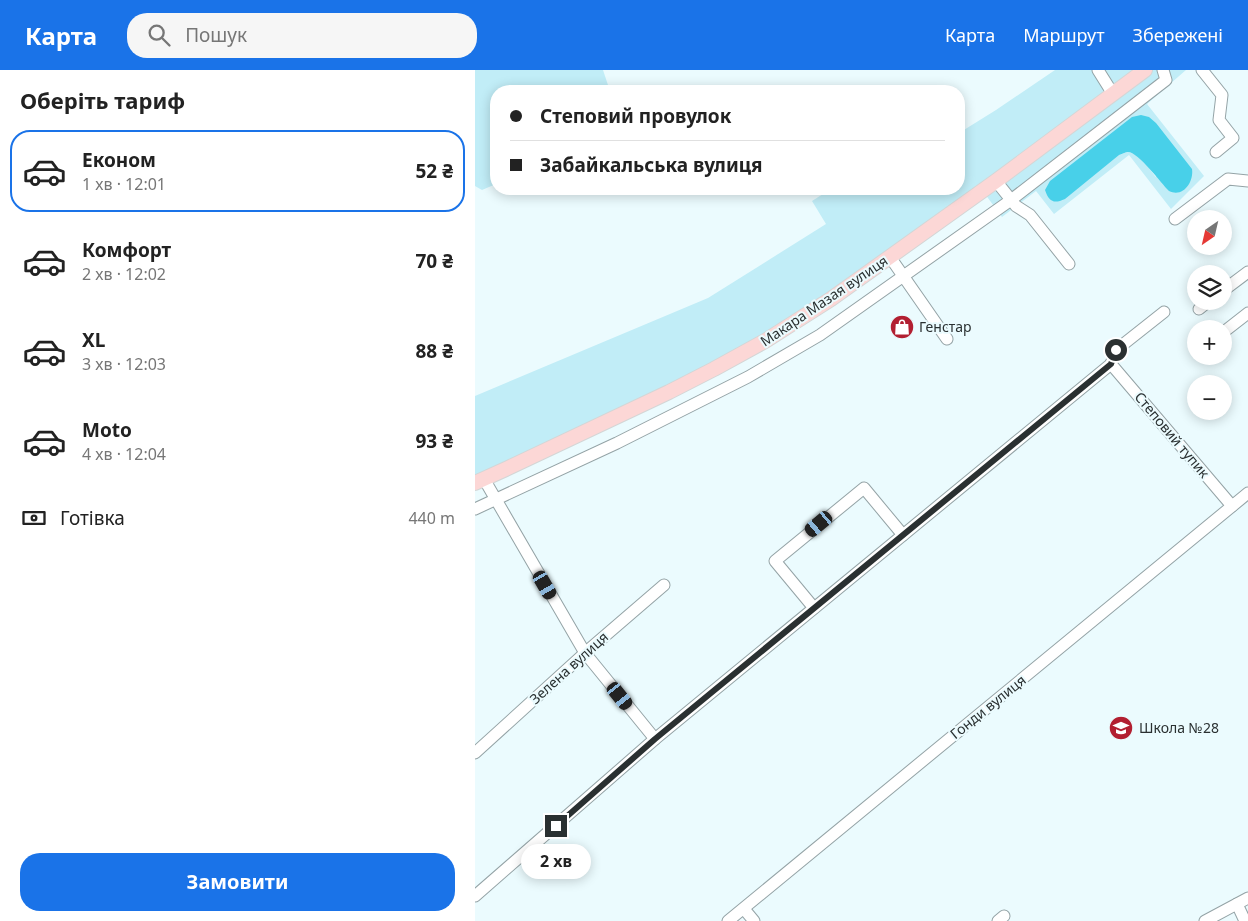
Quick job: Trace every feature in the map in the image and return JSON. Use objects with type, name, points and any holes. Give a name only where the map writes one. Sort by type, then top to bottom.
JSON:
[{"type":"main road","name":"Макара Мазая вулиця","points":[[479,481],[723,365],[765,341],[831,299],[997,181],[1145,70]]},
{"type":"street","points":[[1099,70],[1113,94]]},
{"type":"street","points":[[475,509],[617,443],[748,377],[820,335],[1011,200],[1166,80],[1163,70]]},
{"type":"street","points":[[1202,70],[1222,94],[1219,120],[1233,138],[1215,152]]},
{"type":"street","points":[[1175,219],[1228,179],[1248,181]]},
{"type":"street","points":[[997,181],[1016,206],[1030,215],[1069,264]]},
{"type":"street","points":[[890,257],[947,338]]},
{"type":"street","points":[[1232,284],[1248,272]]},
{"type":"street","points":[[475,896],[655,739],[1111,364],[1116,350],[1164,312]]},
{"type":"street","points":[[1232,326],[1248,314]]},
{"type":"street","name":"Степовий тупик","points":[[1111,364],[1232,506]]},
{"type":"street","points":[[479,481],[496,499],[585,654],[655,739]]},
{"type":"street","points":[[814,608],[775,561],[864,488],[903,535]]},
{"type":"street","name":"Гонди вулиця","points":[[728,921],[1248,493]]},
{"type":"street","name":"Зелена вулиця","points":[[475,754],[664,585]]},
{"type":"street","points":[[1205,921],[1248,898]]},
{"type":"street","points":[[1237,904],[1245,921]]},
{"type":"street","points":[[744,909],[754,921]]},
{"type":"shaded area","points":[[475,70],[603,70],[608,85],[490,85],[490,187],[482,190],[475,186]]},
{"type":"shaded area","points":[[1055,70],[1138,70],[828,295],[713,365],[475,478],[475,396],[708,298],[826,224],[812,201],[822,195],[965,195],[965,129]]},
{"type":"shaded area","points":[[1150,70],[1186,70],[1147,104],[1204,176],[1171,209],[1129,155],[1054,214],[1036,191],[1002,217],[985,194]],"holes":[[[1156,123],[1156,177],[1135,154],[1127,152],[1119,155]]]},
{"type":"shaded area","points":[[1141,115],[1149,117],[1156,123],[1192,169],[1191,179],[1187,188],[1174,193],[1169,191],[1143,161],[1127,152],[1119,155],[1065,199],[1055,202],[1048,197],[1045,190],[1050,181],[1132,117]]},
{"type":"place","name":"Генстар","points":[[902,327]]},
{"type":"place","name":"Школа №28","points":[[1121,728]]},
{"type":"route","points":[[556,826],[655,739],[1111,364],[1116,350]]}]
